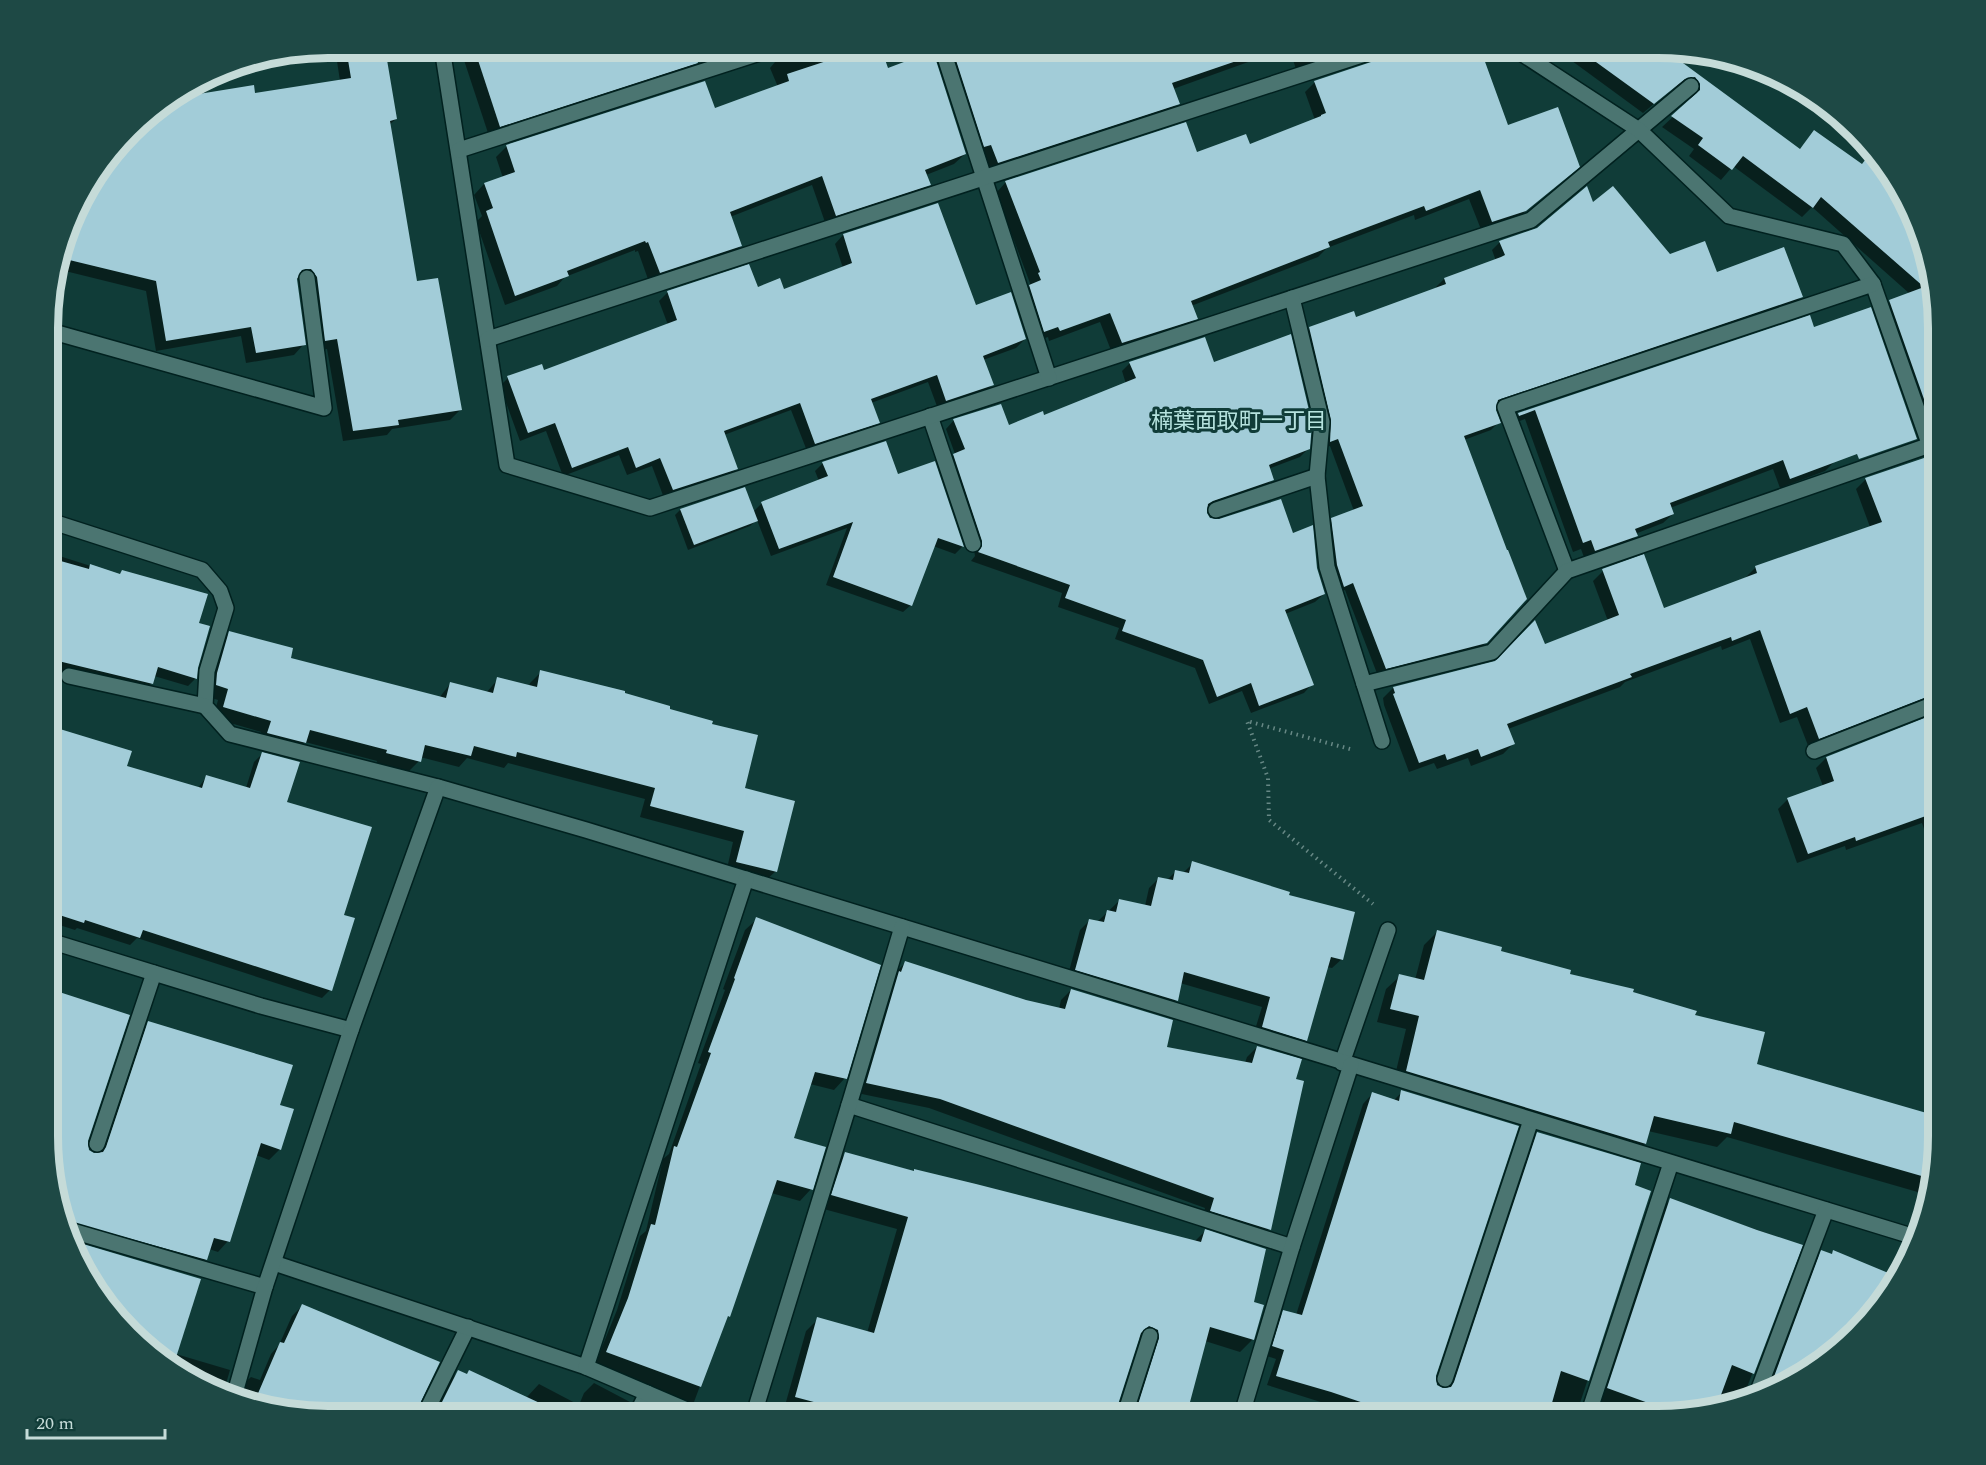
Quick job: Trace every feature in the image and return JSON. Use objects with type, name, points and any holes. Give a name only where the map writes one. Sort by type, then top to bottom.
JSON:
[{"type":"street","points":[[443,59],[507,465],[650,508],[1531,220],[1691,86]]},
{"type":"street","points":[[459,150],[741,59]]},
{"type":"street","points":[[946,59],[1049,378]]},
{"type":"street","points":[[488,339],[1349,59]]},
{"type":"street","points":[[1532,59],[1639,130],[1729,216],[1843,244],[1873,284],[1928,430]]},
{"type":"street","points":[[58,334],[324,408],[307,278]]},
{"type":"street","points":[[1568,571],[1505,407],[1873,284]]},
{"type":"street","points":[[1292,298],[1322,422],[1317,476],[1327,567],[1382,741]]},
{"type":"street","points":[[930,416],[973,544]]},
{"type":"street","points":[[1364,684],[1492,652],[1568,571],[1928,448]]},
{"type":"street","points":[[1216,510],[1317,476]]},
{"type":"street","points":[[58,524],[202,570],[220,591],[226,608],[207,671],[205,706]]},
{"type":"street","points":[[69,676],[205,706],[230,734],[438,787],[586,830],[1909,1235]]},
{"type":"street","points":[[1814,750],[1928,706]]},
{"type":"street","points":[[236,1390],[265,1287],[351,1030],[438,787]]},
{"type":"street","points":[[586,1367],[746,879]]},
{"type":"street","points":[[756,1406],[902,927]]},
{"type":"street","points":[[1244,1406],[1388,930]]},
{"type":"street","points":[[58,943],[261,1006],[351,1030]]},
{"type":"street","points":[[98,1144],[154,973]]},
{"type":"street","points":[[849,1105],[1292,1247]]},
{"type":"street","points":[[1445,1379],[1531,1120]]},
{"type":"street","points":[[1591,1406],[1671,1163]]},
{"type":"street","points":[[1760,1386],[1826,1210]]},
{"type":"street","points":[[76,1232],[265,1287]]},
{"type":"street","points":[[274,1263],[586,1367],[677,1406]]},
{"type":"street","points":[[429,1406],[468,1327]]},
{"type":"street","points":[[1128,1406],[1150,1336]]},
{"type":"street","points":[[640,1406],[647,1393]]},
{"type":"path","points":[[1349,749],[1247,721],[1268,778],[1269,819],[1379,908],[1388,930]]},
{"type":"building","points":[[348,59],[387,59],[397,119],[390,121],[417,281],[438,278],[462,410],[398,420],[399,425],[353,431],[337,339],[325,341],[317,277],[311,269],[302,270],[297,279],[306,345],[256,353],[251,327],[166,341],[156,281],[68,260],[86,209],[104,178],[137,137],[178,104],[193,95],[254,85],[255,93],[351,78]]},
{"type":"building","points":[[478,59],[696,59],[698,63],[500,127]]},
{"type":"building","points":[[833,59],[885,59],[888,68],[912,59],[936,59],[966,154],[925,170],[931,185],[836,216],[822,176],[730,212],[742,246],[660,273],[648,242],[645,241],[567,271],[569,276],[515,296],[486,211],[493,208],[484,183],[515,172],[506,145],[705,81],[715,108],[789,81],[787,74]]},
{"type":"building","points":[[956,59],[1242,59],[1172,83],[1180,104],[998,163],[991,145],[984,147]]},
{"type":"building","points":[[1380,59],[1484,59],[1508,125],[1558,107],[1580,167],[1526,211],[1492,222],[1480,190],[1426,211],[1424,206],[1328,242],[1330,247],[1191,301],[1198,319],[1122,343],[1110,313],[1060,331],[1058,327],[1044,332],[1029,285],[1041,280],[1038,273],[1040,272],[1005,181],[1186,122],[1197,152],[1246,134],[1250,144],[1326,113],[1314,81]]},
{"type":"building","points":[[1592,59],[1685,60],[1683,63],[1800,149],[1814,130],[1862,164],[1867,158],[1900,209],[1913,241],[1924,287],[1821,197],[1813,208],[1743,156],[1732,170],[1698,145],[1703,138],[1671,116],[1700,90],[1700,84],[1695,77],[1685,79],[1654,104]]},
{"type":"building","points":[[1587,186],[1593,202],[1613,186],[1670,254],[1705,241],[1717,272],[1784,247],[1803,297],[1498,400],[1496,410],[1501,423],[1464,436],[1527,599],[1487,643],[1386,669],[1353,583],[1344,587],[1337,565],[1331,518],[1363,506],[1338,439],[1330,442],[1331,420],[1309,327],[1354,311],[1356,317],[1446,284],[1444,278],[1505,255],[1499,241],[1537,228]]},
{"type":"building","points":[[938,203],[976,305],[1011,292],[1026,339],[983,356],[994,385],[946,401],[937,375],[871,399],[880,423],[815,444],[800,403],[724,431],[738,469],[673,490],[660,458],[636,468],[628,447],[572,468],[555,423],[528,433],[507,376],[542,364],[544,370],[677,320],[667,291],[749,264],[758,287],[780,278],[784,289],[852,263],[843,234]]},
{"type":"building","points":[[1924,287],[1928,328],[1928,410],[1889,300]]},
{"type":"building","points":[[1871,307],[1917,439],[1859,459],[1857,454],[1790,479],[1783,460],[1670,503],[1674,514],[1635,529],[1638,536],[1595,551],[1591,540],[1583,543],[1535,410],[1519,416],[1518,413],[1810,315],[1814,327]]},
{"type":"building","points":[[1291,334],[1312,423],[1310,449],[1269,465],[1274,480],[1213,501],[1208,504],[1207,513],[1210,518],[1219,519],[1281,499],[1293,533],[1313,525],[1317,568],[1325,594],[1285,610],[1314,685],[1259,706],[1251,683],[1217,697],[1203,660],[1122,631],[1126,620],[1065,598],[1070,585],[978,552],[982,541],[953,454],[965,449],[953,419],[1001,404],[1009,425],[1043,411],[1044,415],[1136,378],[1129,362],[1205,337],[1214,362]]},
{"type":"building","points":[[886,441],[898,474],[935,461],[964,547],[938,538],[912,606],[833,577],[853,522],[779,549],[761,502],[828,476],[822,462]]},
{"type":"building","points":[[1924,458],[1928,468],[1928,697],[1819,739],[1807,707],[1790,714],[1760,630],[1732,641],[1731,637],[1630,674],[1632,677],[1507,724],[1515,744],[1481,757],[1478,749],[1447,760],[1445,754],[1419,763],[1393,694],[1395,693],[1393,687],[1495,661],[1535,620],[1545,644],[1619,615],[1602,569],[1644,554],[1664,608],[1757,573],[1755,566],[1882,522],[1865,478]]},
{"type":"building","points":[[745,487],[758,521],[694,545],[680,509]]},
{"type":"building","points":[[58,560],[89,569],[90,564],[120,574],[122,570],[208,594],[199,623],[210,626],[197,679],[158,667],[153,684],[58,661]]},
{"type":"building","points":[[229,631],[293,648],[291,658],[446,698],[450,682],[493,693],[497,677],[537,687],[540,670],[625,691],[625,693],[670,706],[670,709],[713,721],[712,724],[758,735],[745,788],[795,801],[777,872],[736,862],[744,831],[650,806],[655,788],[517,752],[516,757],[474,746],[471,756],[425,745],[421,762],[386,753],[387,750],[310,730],[306,743],[267,733],[271,721],[223,707],[228,689],[216,685],[217,673]]},
{"type":"building","points":[[1928,717],[1928,815],[1856,841],[1855,837],[1808,854],[1787,798],[1834,781],[1826,757]]},
{"type":"building","points":[[58,728],[132,751],[127,766],[202,788],[206,775],[250,788],[262,752],[300,762],[287,802],[372,827],[344,915],[355,918],[332,991],[143,930],[140,938],[85,920],[84,923],[58,915]]},
{"type":"building","points":[[1192,861],[1290,892],[1289,895],[1355,912],[1343,960],[1331,957],[1307,1041],[1262,1027],[1270,997],[1184,972],[1178,1001],[1075,970],[1089,919],[1104,922],[1107,910],[1116,912],[1119,899],[1151,906],[1158,877],[1173,880],[1175,870],[1189,873]]},
{"type":"building","points":[[756,917],[881,965],[847,1079],[815,1072],[794,1138],[826,1147],[813,1190],[777,1180],[730,1317],[728,1316],[701,1387],[606,1352],[628,1298],[651,1224],[655,1225],[674,1146],[677,1147],[711,1053],[708,1052]]},
{"type":"building","points":[[1437,930],[1502,947],[1501,951],[1571,970],[1570,974],[1634,989],[1633,992],[1697,1011],[1695,1015],[1765,1032],[1757,1064],[1928,1113],[1924,1177],[1734,1122],[1731,1134],[1654,1116],[1646,1144],[1406,1071],[1419,1016],[1390,1009],[1399,974],[1424,980]]},
{"type":"building","points":[[905,961],[1026,1000],[1065,1009],[1071,989],[1173,1020],[1167,1047],[1252,1063],[1257,1046],[1302,1059],[1296,1079],[1304,1081],[1271,1230],[1210,1211],[1214,1198],[940,1099],[866,1083],[899,971],[901,972]]},
{"type":"building","points":[[58,992],[130,1015],[88,1141],[89,1150],[94,1153],[103,1152],[106,1147],[148,1021],[293,1065],[280,1105],[294,1109],[281,1150],[261,1143],[230,1242],[214,1238],[207,1260],[73,1223],[64,1189],[59,1155]]},
{"type":"building","points":[[1401,1090],[1519,1126],[1436,1376],[1437,1385],[1443,1388],[1451,1387],[1454,1382],[1537,1132],[1641,1163],[1635,1185],[1651,1191],[1589,1381],[1561,1371],[1551,1406],[1372,1406],[1276,1376],[1284,1350],[1272,1346],[1283,1310],[1302,1315],[1372,1092],[1399,1101]]},
{"type":"building","points":[[845,1152],[1201,1242],[1205,1229],[1266,1249],[1254,1302],[1264,1305],[1254,1340],[1210,1327],[1189,1406],[1137,1406],[1159,1338],[1158,1330],[1149,1326],[1141,1333],[1118,1406],[825,1406],[795,1397],[817,1317],[874,1333],[908,1217],[831,1195]]},
{"type":"building","points":[[1670,1198],[1803,1245],[1754,1374],[1732,1365],[1720,1399],[1676,1406],[1656,1406],[1607,1388]]},
{"type":"building","points":[[80,1243],[201,1279],[175,1359],[150,1340],[125,1315],[104,1287]]},
{"type":"building","points":[[1821,1250],[1832,1254],[1833,1250],[1890,1274],[1861,1315],[1836,1340],[1808,1361],[1772,1381]]},
{"type":"building","points":[[302,1304],[440,1362],[419,1406],[310,1406],[257,1397],[280,1342],[284,1343]]},
{"type":"building","points":[[458,1370],[467,1374],[469,1370],[546,1406],[440,1406]]},
{"type":"district","name":"楠葉面取町一丁目","points":[[1239,421]]}]
